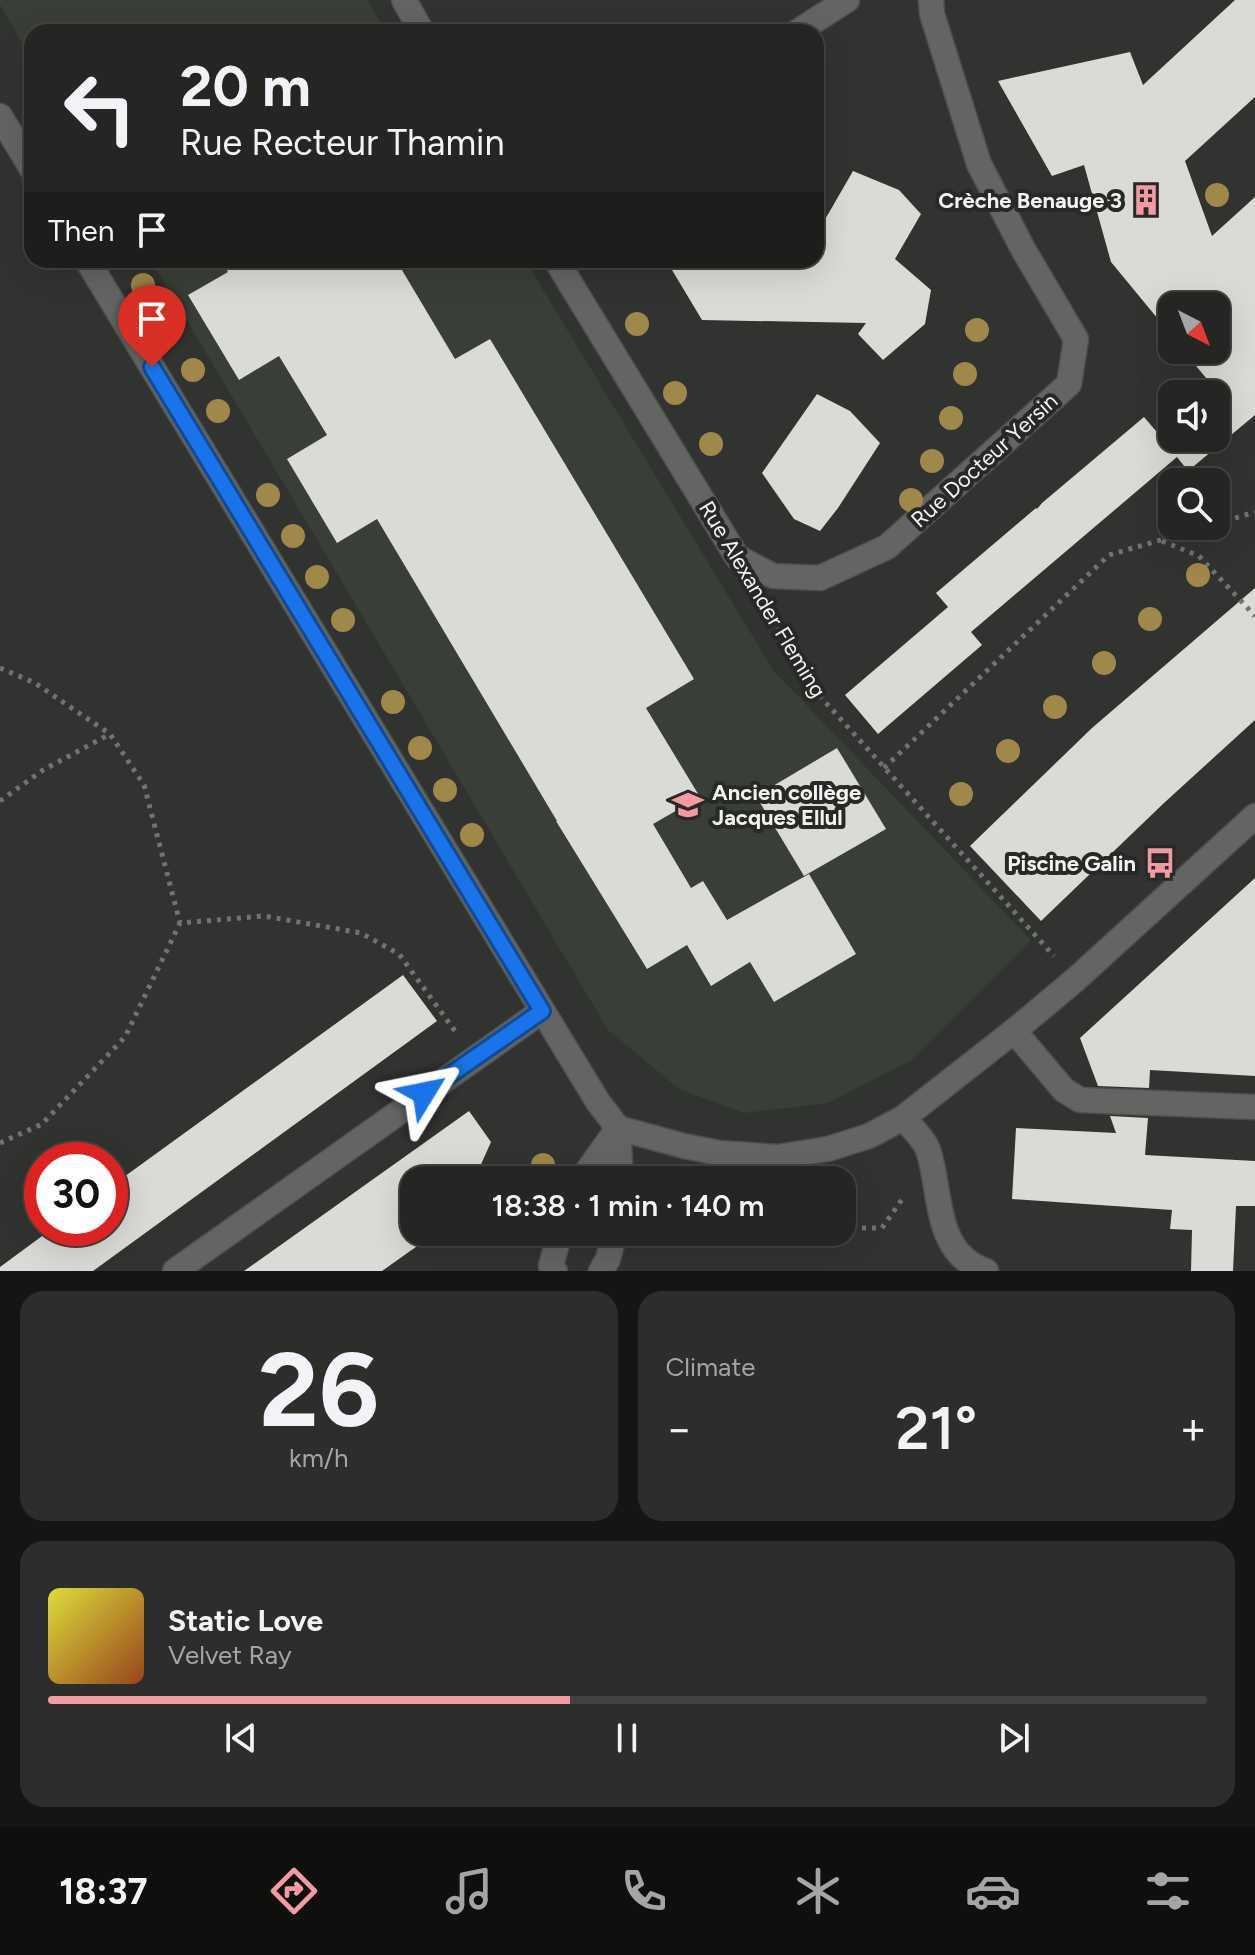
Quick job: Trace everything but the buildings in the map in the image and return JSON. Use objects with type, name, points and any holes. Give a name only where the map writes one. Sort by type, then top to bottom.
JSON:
[{"type":"street","points":[[404,0],[418,24]]},
{"type":"street","points":[[810,24],[847,0]]},
{"type":"street","name":"Rue Docteur Yersin","points":[[737,557],[773,576],[820,578],[887,547],[1069,384],[1076,339],[1023,249],[979,164],[932,14],[931,0]]},
{"type":"street","points":[[0,116],[24,156]]},
{"type":"street","points":[[92,268],[542,1011],[598,1102],[618,1128],[620,1166]]},
{"type":"street","name":"Rue Alexander Fleming","points":[[561,268],[737,557]]},
{"type":"street","points":[[618,1128],[719,1153],[777,1157],[828,1149],[869,1136],[903,1118],[1014,1031],[1075,980],[1255,816]]},
{"type":"street","points":[[175,1271],[542,1011]]},
{"type":"street","points":[[1014,1031],[1064,1090],[1080,1100],[1255,1107]]},
{"type":"street","points":[[903,1118],[929,1150],[944,1228],[956,1250],[975,1267],[986,1271]]},
{"type":"street","points":[[591,1166],[618,1128]]},
{"type":"street","points":[[555,1271],[551,1266],[556,1246]]},
{"type":"street","points":[[601,1271],[611,1246]]},
{"type":"path","points":[[1230,520],[1255,512]]},
{"type":"path","points":[[884,768],[1109,555],[1165,540]]},
{"type":"path","points":[[1162,541],[1199,556],[1255,616]]},
{"type":"path","name":"Rue Alexander Fleming","points":[[767,608],[810,685],[1075,980]]},
{"type":"path","points":[[0,668],[35,683],[110,734],[144,785],[180,923],[125,1037],[42,1124],[0,1143]]},
{"type":"path","points":[[0,801],[43,770],[110,734]]},
{"type":"path","points":[[180,923],[264,916],[361,933],[399,954],[475,1058]]},
{"type":"shaded area","points":[[0,0],[367,0],[382,24],[24,24],[24,46]]},
{"type":"shaded area","name":"Ancien collège Jacques Ellul","points":[[156,268],[530,268],[773,670],[1031,940],[910,1061],[828,1103],[744,1113],[679,1089],[608,1030]]},
{"type":"place","name":"Crèche Benauge 3","points":[[1146,200]]},
{"type":"place","name":"Ancien collège Jacques Ellul","points":[[688,805]]},
{"type":"place","name":"Piscine Galin","points":[[1160,863]]},
{"type":"route","points":[[152,367],[542,1011],[424,1093]]}]
